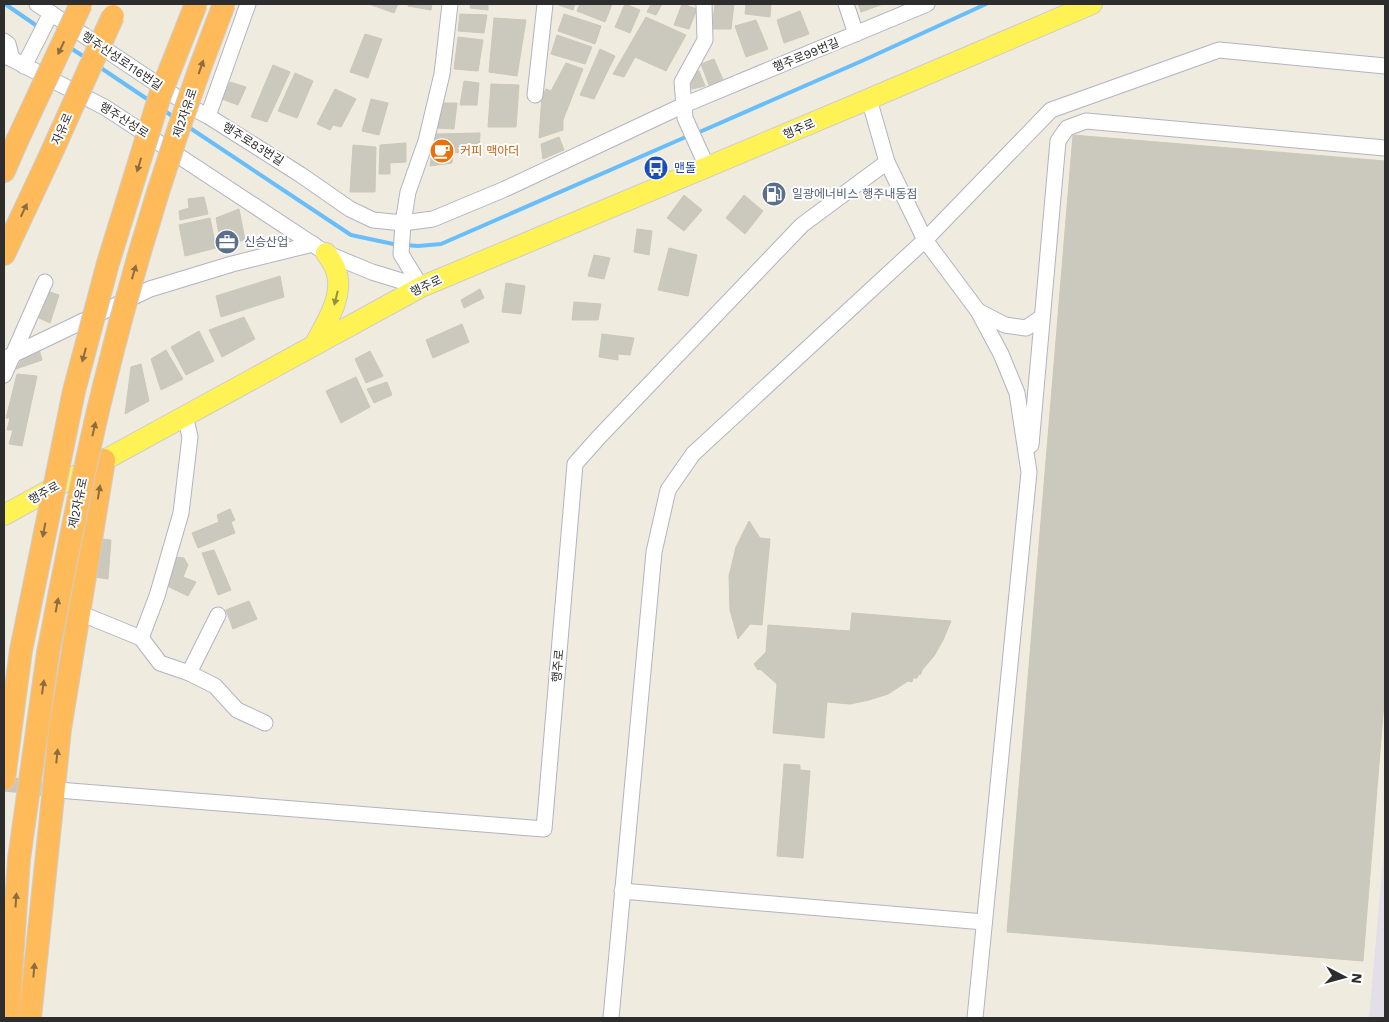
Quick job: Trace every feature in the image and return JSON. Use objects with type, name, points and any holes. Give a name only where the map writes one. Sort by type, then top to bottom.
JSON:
[{"type":"highway","points":[[4,171],[81,4]]},
{"type":"highway","points":[[4,779],[21,650],[72,400],[101,291],[160,95],[196,4]]},
{"type":"highway","name":"제2자유로","points":[[8,1018],[19,860],[48,653],[78,501],[102,394],[134,271],[176,138],[224,4]]},
{"type":"highway","name":"자유로","points":[[4,254],[116,10]]},
{"type":"highway","points":[[30,1018],[60,729],[104,460]]},
{"type":"main road","name":"행주로","points":[[4,516],[421,287],[704,160],[869,99],[1092,4]]},
{"type":"main road","points":[[315,344],[333,310],[338,284],[337,272],[319,248]]},
{"type":"street","name":"행주산성로116번길","points":[[37,4],[48,18],[208,116]]},
{"type":"street","name":"행주로83번길","points":[[248,4],[208,116],[350,208],[373,220],[403,223],[442,216],[685,111]]},
{"type":"street","points":[[421,287],[401,254],[403,223],[408,192],[426,141],[442,74],[450,4]]},
{"type":"street","points":[[535,95],[546,4]]},
{"type":"street","points":[[704,4],[705,40],[682,82],[685,111],[704,160]]},
{"type":"street","points":[[846,4],[856,34]]},
{"type":"street","name":"행주로99번길","points":[[685,111],[927,4]]},
{"type":"street","points":[[4,41],[8,44],[13,60],[35,42],[48,18]]},
{"type":"street","points":[[611,1018],[654,552],[668,490],[693,454],[925,240],[1051,110],[1219,50],[1385,66]]},
{"type":"street","name":"행주산성로","points":[[13,60],[106,108],[319,248],[372,272],[421,287]]},
{"type":"street","points":[[869,99],[887,162],[925,240],[978,311],[1001,354],[1017,393],[1029,472]]},
{"type":"street","points":[[975,1018],[1029,472],[1058,141],[1067,128],[1086,121],[1385,148]]},
{"type":"street","name":"행주로","points":[[58,790],[544,830],[575,464],[802,225],[887,162]]},
{"type":"street","points":[[9,357],[150,289],[232,264],[319,248]]},
{"type":"street","points":[[4,375],[9,357],[44,282]]},
{"type":"street","points":[[978,311],[1005,325],[1026,328],[1042,317]]},
{"type":"street","points":[[141,638],[157,596],[181,513],[190,437],[185,415]]},
{"type":"street","points":[[189,673],[218,615]]},
{"type":"street","points":[[87,616],[141,638],[160,663],[189,673],[215,686],[237,710],[265,723]]},
{"type":"street","points":[[622,891],[984,922]]},
{"type":"shaded area","points":[[1385,837],[1385,1018],[1369,1018]]},
{"type":"building","points":[[369,4],[398,4],[394,13]]},
{"type":"building","points":[[408,4],[432,4],[431,10],[408,6]]},
{"type":"building","points":[[471,4],[488,4],[488,10],[470,8]]},
{"type":"building","points":[[556,4],[575,4],[573,10]]},
{"type":"building","points":[[580,4],[612,4],[605,22],[577,11]]},
{"type":"building","points":[[625,4],[640,10],[630,33],[615,27]]},
{"type":"building","points":[[651,4],[662,4],[656,15],[647,12]]},
{"type":"building","points":[[682,4],[697,9],[689,29],[674,25]]},
{"type":"building","points":[[715,4],[734,4],[731,29],[712,29]]},
{"type":"building","points":[[746,4],[771,4],[770,17],[745,14]]},
{"type":"building","points":[[858,4],[883,4],[861,12]]},
{"type":"building","points":[[800,11],[809,34],[784,43],[777,20]]},
{"type":"building","points":[[460,14],[487,15],[484,33],[458,31]]},
{"type":"building","points":[[564,14],[601,26],[595,44],[558,31]]},
{"type":"building","points":[[646,17],[686,35],[666,71],[635,57],[624,77],[613,74]]},
{"type":"building","points":[[494,18],[526,20],[517,76],[489,72]]},
{"type":"building","points":[[756,20],[768,49],[746,57],[735,26]]},
{"type":"building","points":[[365,34],[382,39],[368,78],[350,72]]},
{"type":"building","points":[[557,35],[592,47],[585,64],[551,54]]},
{"type":"building","points":[[458,37],[483,40],[478,71],[454,69]]},
{"type":"building","points":[[600,49],[615,56],[594,99],[580,95]]},
{"type":"building","points":[[714,59],[723,80],[709,85],[701,64]]},
{"type":"building","points":[[566,63],[583,69],[563,120],[563,130],[539,138],[542,96],[546,89],[551,91]]},
{"type":"building","points":[[273,65],[290,72],[267,122],[251,117]]},
{"type":"building","points":[[699,71],[705,86],[692,89],[691,74]]},
{"type":"building","points":[[295,73],[313,81],[297,118],[278,111]]},
{"type":"building","points":[[464,81],[479,83],[477,105],[460,105]]},
{"type":"building","points":[[230,82],[246,87],[238,105],[222,99]]},
{"type":"building","points":[[491,84],[519,85],[516,127],[488,127]]},
{"type":"building","points":[[335,89],[356,99],[341,127],[333,125],[330,130],[317,124]]},
{"type":"building","points":[[371,99],[388,103],[379,135],[362,131]]},
{"type":"building","points":[[441,103],[457,103],[454,129],[436,128]]},
{"type":"building","points":[[480,133],[479,151],[453,153],[452,163],[430,166],[435,134]]},
{"type":"building","points":[[1073,135],[1385,161],[1385,690],[1363,961],[1007,932]]},
{"type":"building","points":[[559,137],[564,150],[543,159],[541,144]]},
{"type":"building","points":[[406,143],[406,162],[390,163],[390,174],[379,174],[380,145]]},
{"type":"building","points":[[353,145],[376,147],[375,192],[350,192]]},
{"type":"building","points":[[684,195],[702,210],[684,231],[667,218]]},
{"type":"building","points":[[744,195],[763,211],[745,234],[726,218]]},
{"type":"building","points":[[204,197],[208,214],[180,220],[179,211],[189,208],[188,199]]},
{"type":"building","points":[[239,209],[245,240],[221,245],[216,218]]},
{"type":"building","points":[[210,218],[216,248],[185,256],[179,225]]},
{"type":"building","points":[[637,229],[652,231],[649,255],[634,252]]},
{"type":"building","points":[[669,248],[697,255],[688,296],[658,290]]},
{"type":"building","points":[[594,255],[610,258],[604,279],[588,276]]},
{"type":"building","points":[[280,276],[284,297],[221,317],[216,296]]},
{"type":"building","points":[[506,283],[525,286],[521,314],[502,312]]},
{"type":"building","points":[[480,289],[484,298],[464,308],[461,300]]},
{"type":"building","points":[[50,292],[59,295],[50,323],[39,318]]},
{"type":"building","points":[[574,302],[601,304],[598,320],[572,320]]},
{"type":"building","points":[[244,317],[255,339],[222,357],[209,330]]},
{"type":"building","points":[[462,324],[469,342],[433,358],[426,340]]},
{"type":"building","points":[[199,331],[214,361],[186,375],[171,347]]},
{"type":"building","points":[[602,334],[634,338],[630,355],[618,354],[618,360],[599,357]]},
{"type":"building","points":[[39,349],[42,360],[16,369],[22,359]]},
{"type":"building","points":[[166,350],[183,379],[161,390],[151,359]]},
{"type":"building","points":[[370,351],[383,376],[366,383],[355,359]]},
{"type":"building","points":[[141,364],[149,401],[125,414],[131,367]]},
{"type":"building","points":[[17,374],[37,376],[22,446],[9,444],[13,430],[7,430],[10,418],[6,418]]},
{"type":"building","points":[[356,377],[370,407],[341,423],[326,391]]},
{"type":"building","points":[[387,382],[392,395],[374,403],[367,389]]},
{"type":"building","points":[[230,509],[235,520],[231,522],[235,533],[198,548],[192,533],[219,522],[217,515]]},
{"type":"building","points":[[749,521],[760,538],[770,539],[762,625],[750,624],[738,639],[730,610],[729,576],[736,547]]},
{"type":"building","points":[[100,539],[111,540],[108,579],[94,577]]},
{"type":"building","points":[[214,550],[231,590],[218,595],[202,553]]},
{"type":"building","points":[[174,557],[184,558],[188,565],[183,577],[196,582],[188,596],[169,587],[168,577]]},
{"type":"building","points":[[249,601],[257,619],[233,629],[226,610]]},
{"type":"building","points":[[852,613],[951,621],[934,656],[922,670],[921,674],[917,678],[913,678],[912,682],[908,681],[888,694],[869,700],[850,704],[827,702],[824,738],[773,733],[777,684],[760,669],[758,670],[754,664],[766,652],[768,625],[850,631]]},
{"type":"building","points":[[784,764],[800,765],[800,770],[810,771],[803,858],[777,856]]},
{"type":"waterway","points":[[5,4],[40,28]]},
{"type":"waterway","points":[[695,134],[986,4]]},
{"type":"waterway","points":[[69,47],[86,58]]},
{"type":"waterway","points":[[98,66],[150,101]]},
{"type":"waterway","points":[[162,109],[175,118]]},
{"type":"waterway","points":[[187,126],[351,235],[398,245]]},
{"type":"waterway","points":[[405,245],[441,244],[688,136]]},
{"type":"tunnel","points":[[4,784],[58,790]]},
{"type":"place","name":"커피 맥아더","points":[[442,151]]},
{"type":"place","name":"맨돌","points":[[656,168]]},
{"type":"place","name":"일광에너비스 행주내동점","points":[[774,194]]},
{"type":"place","name":"신승산업","points":[[227,242]]}]
